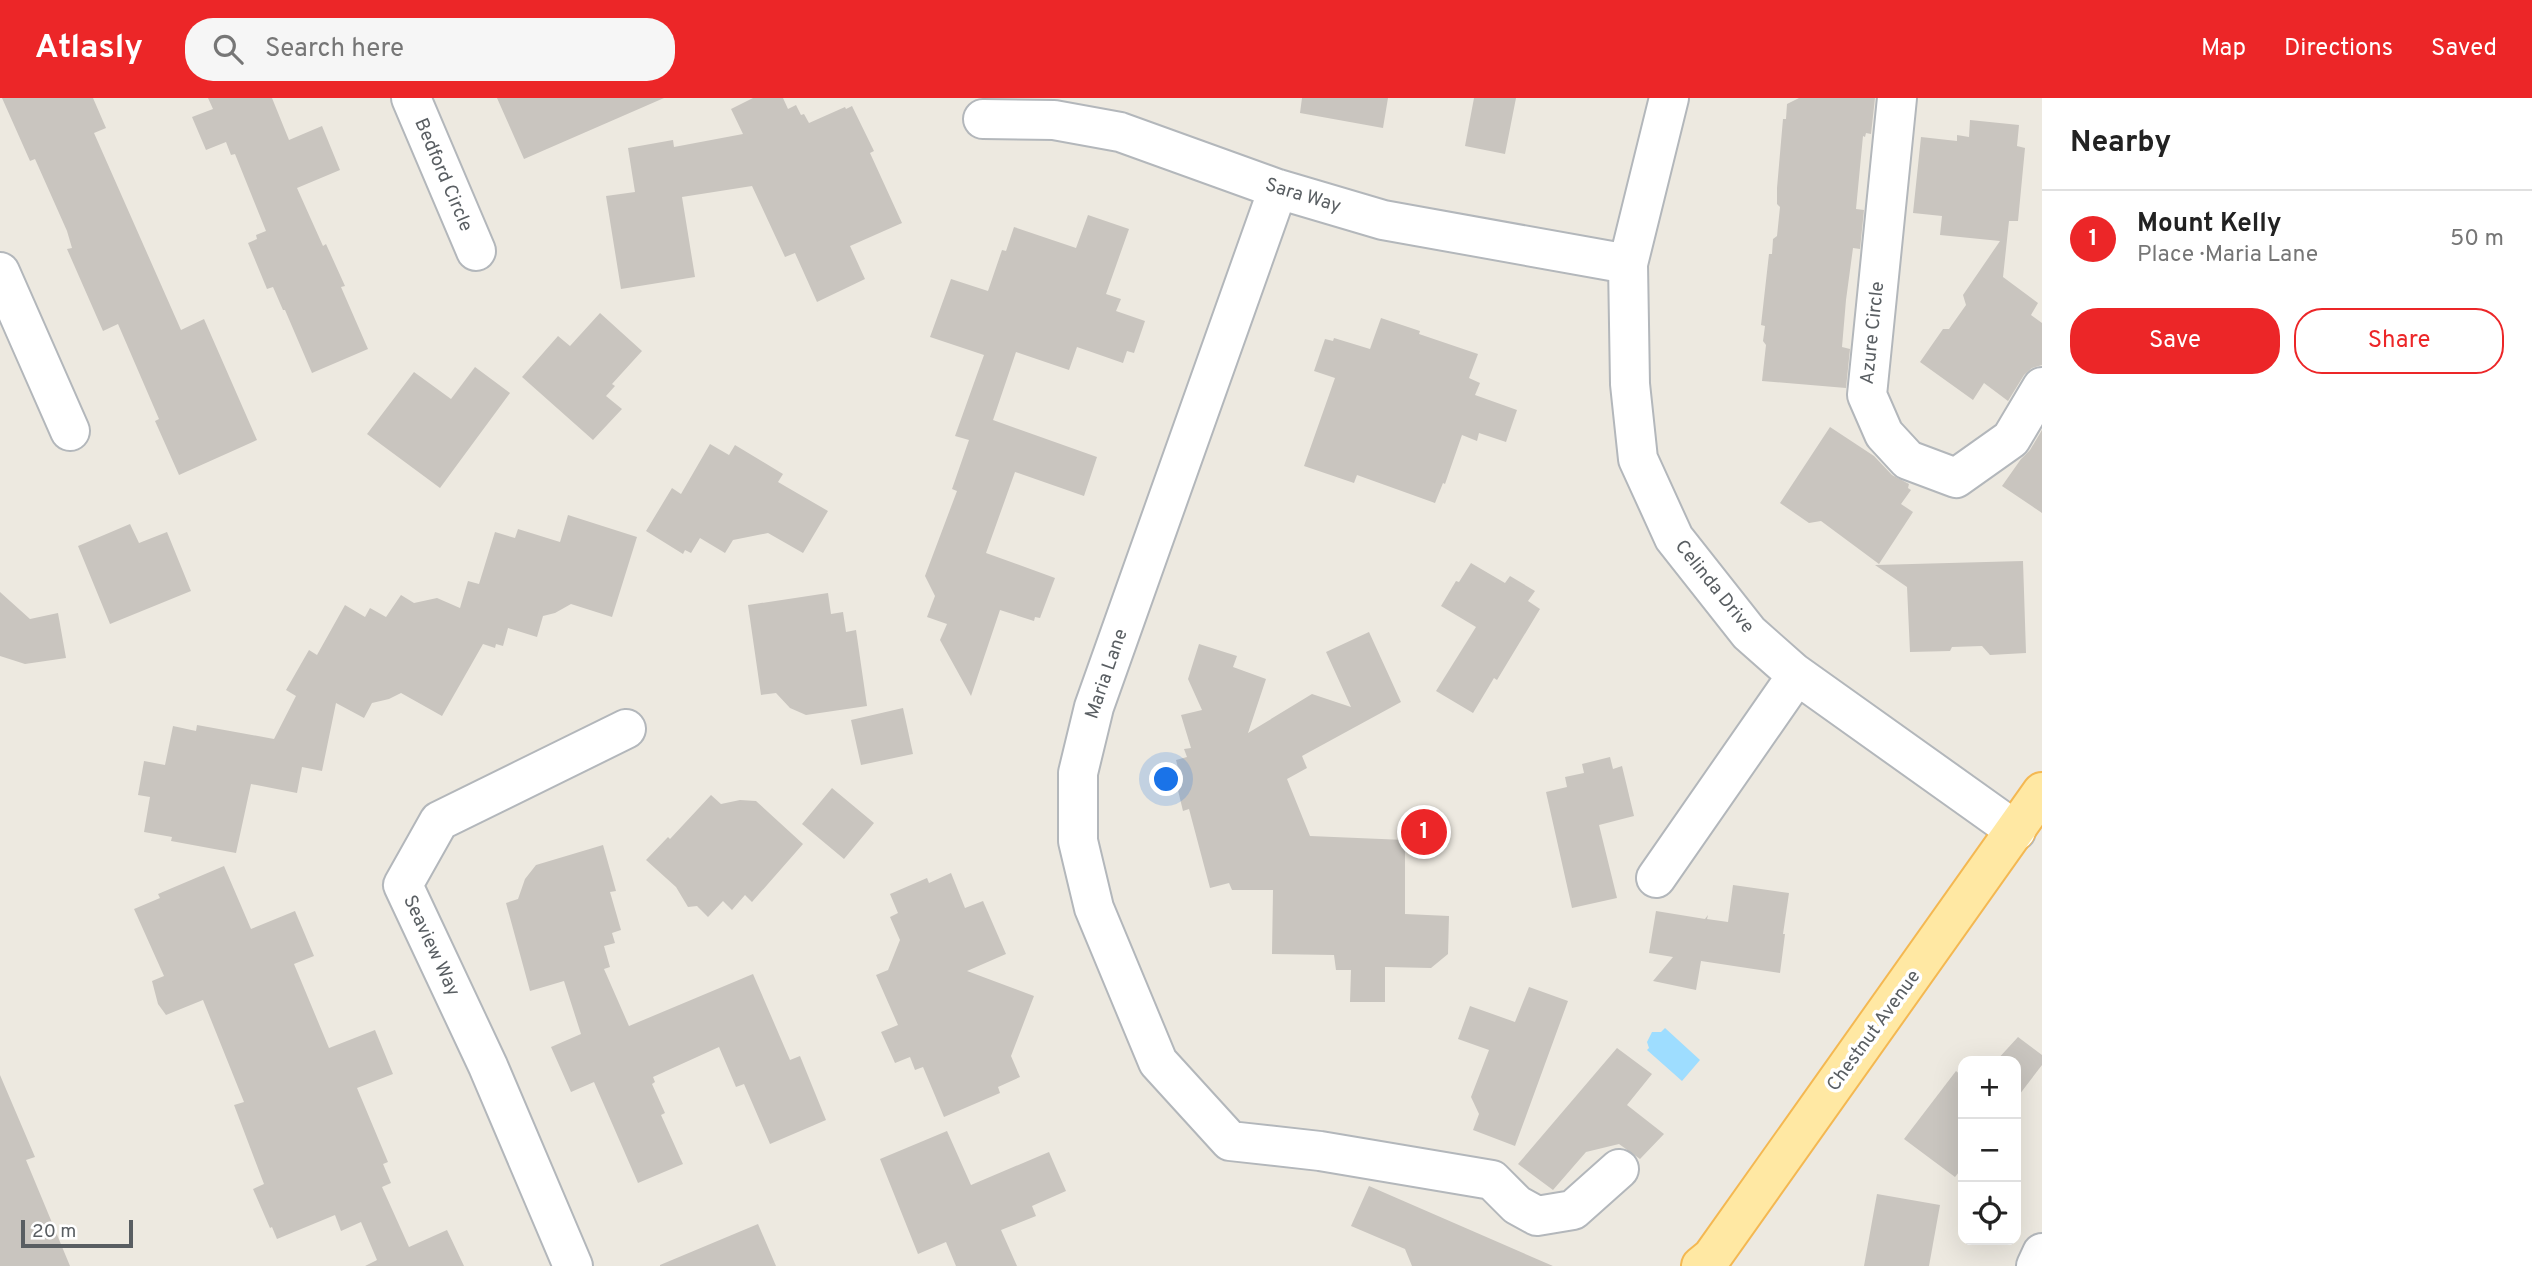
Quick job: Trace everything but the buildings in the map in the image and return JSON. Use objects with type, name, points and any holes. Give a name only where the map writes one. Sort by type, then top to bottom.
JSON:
[{"type":"main road","name":"Chestnut Avenue","points":[[1701,1266],[1712,1257],[2042,792]]},
{"type":"street","name":"Bedford Circle","points":[[411,98],[476,251]]},
{"type":"street","name":"Celinda Drive","points":[[1669,98],[1628,264],[1630,384],[1638,459],[1674,538],[1749,633],[1797,675],[2016,831]]},
{"type":"street","name":"Azure Circle","points":[[1896,98],[1867,395],[1884,434],[1908,460],[1956,478],[2011,439],[2042,387]]},
{"type":"street","name":"Sara Way","points":[[983,119],[1054,120],[1120,132],[1278,189],[1383,220],[1628,264]]},
{"type":"street","name":"Maria Lane","points":[[1278,189],[1094,707],[1077,773],[1077,841],[1094,908],[1158,1062],[1230,1141],[1320,1151],[1492,1180],[1517,1205],[1537,1216],[1573,1210],[1619,1169]]},
{"type":"street","points":[[0,272],[70,431]]},
{"type":"street","points":[[1656,878],[1797,675]]},
{"type":"street","name":"Seaview Way","points":[[573,1266],[488,1066],[402,885],[439,821],[626,729]]},
{"type":"street","points":[[2036,1266],[2042,1254]]},
{"type":"water","points":[[1665,1028],[1700,1060],[1682,1081],[1647,1050],[1647,1042],[1652,1032],[1661,1032]]},
{"type":"place","name":"Mount Kelly","points":[[1424,832]]}]
